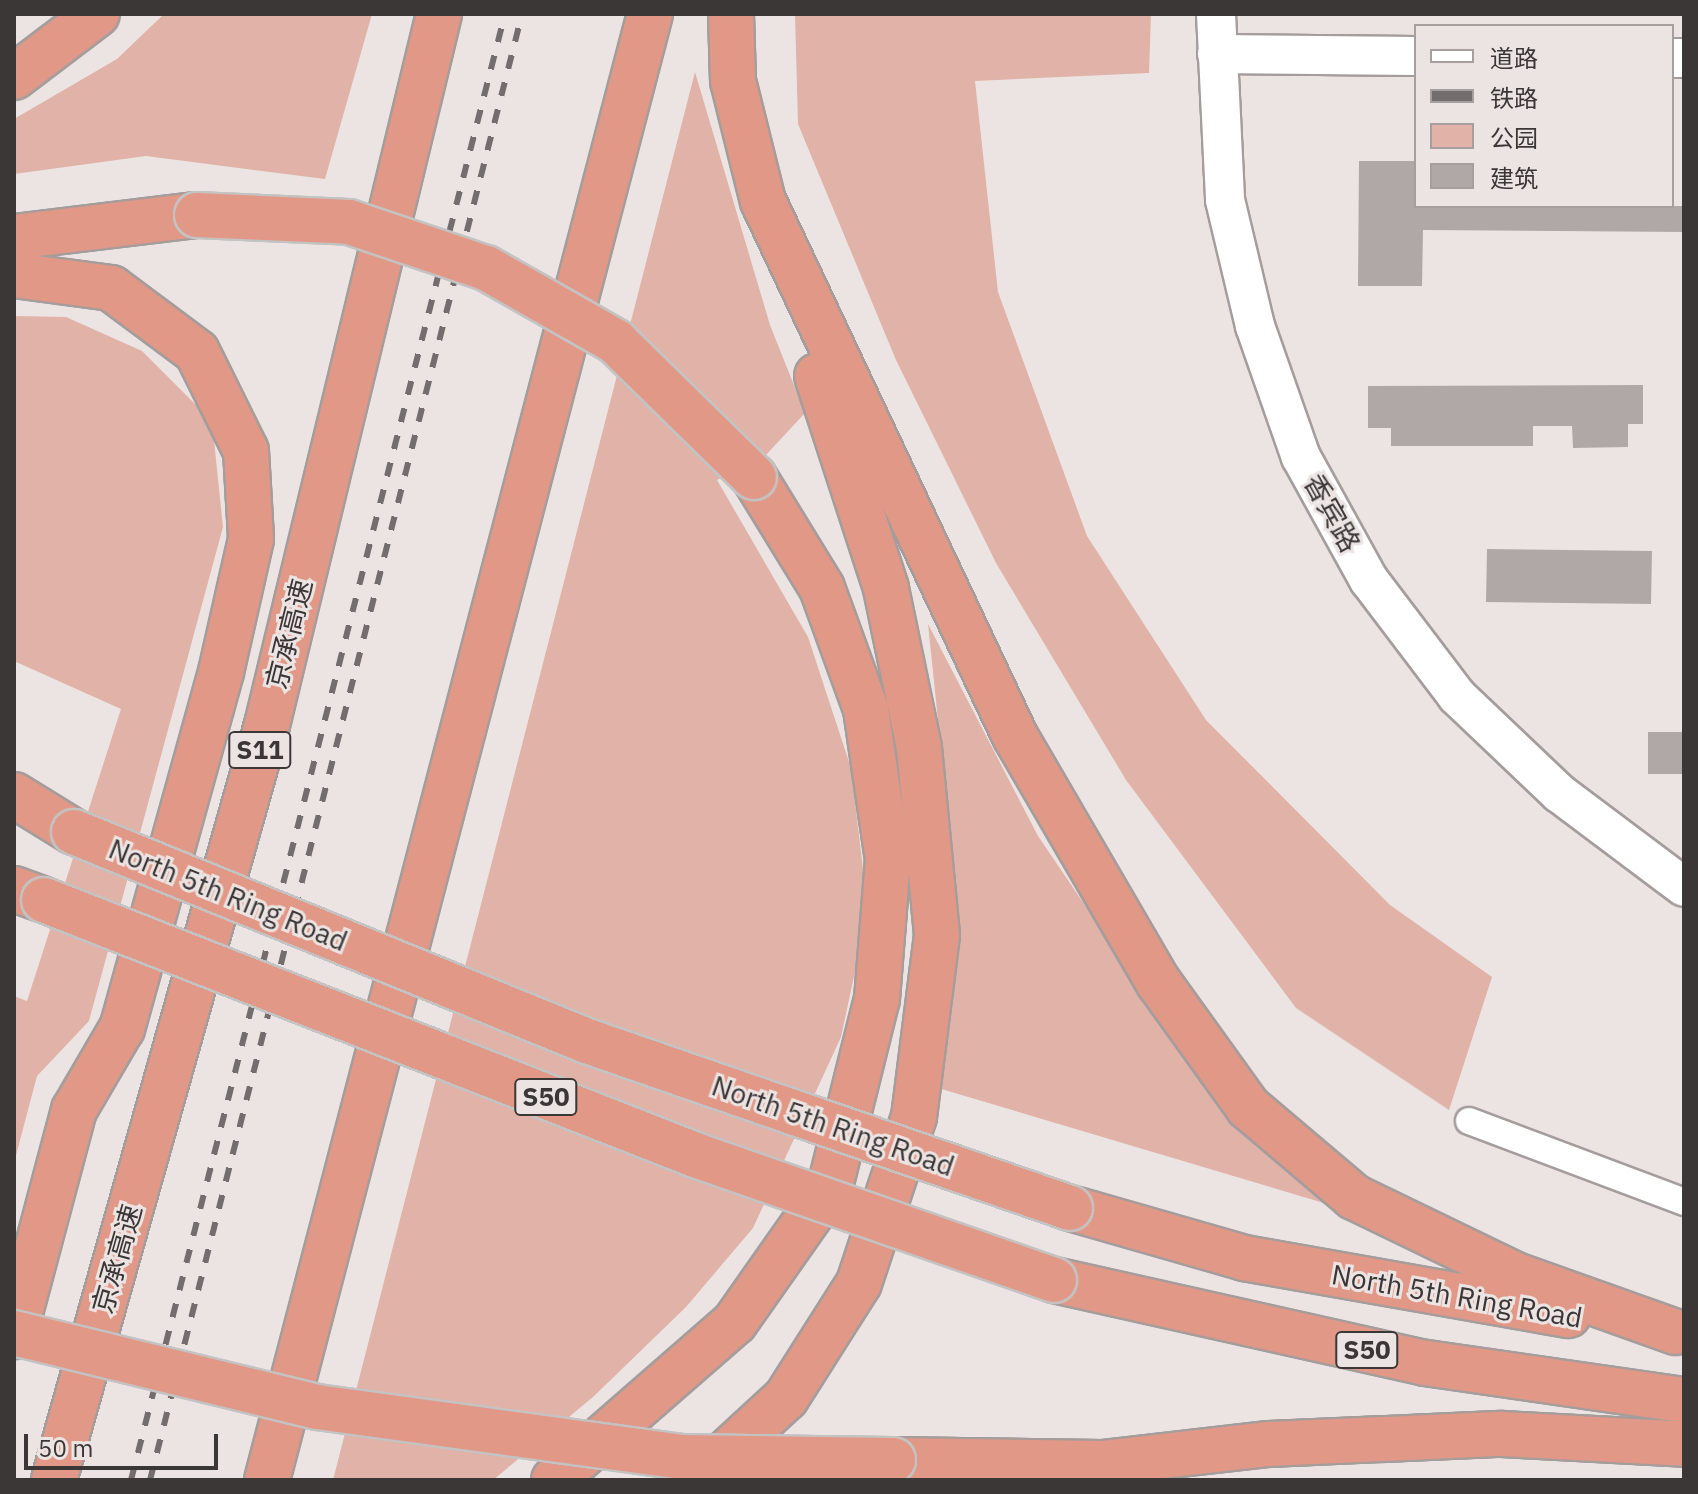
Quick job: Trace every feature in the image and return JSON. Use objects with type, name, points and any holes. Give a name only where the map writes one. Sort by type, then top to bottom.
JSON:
[{"type":"highway","points":[[14,77],[97,14]]},
{"type":"highway","name":"京承高速","points":[[54,1480],[267,725],[439,14]]},
{"type":"highway","points":[[267,1480],[650,14]]},
{"type":"highway","points":[[697,1480],[786,1398],[859,1283],[914,1117],[937,935],[919,748],[886,588],[763,201],[733,81],[731,14]]},
{"type":"highway","points":[[763,201],[1015,736],[1159,983],[1248,1107],[1354,1197],[1513,1274],[1680,1332]]},
{"type":"highway","points":[[14,237],[197,215],[349,222],[486,268],[616,342],[754,477],[822,588],[866,709],[888,860],[877,999],[830,1187],[735,1322],[554,1480]]},
{"type":"highway","points":[[14,275],[111,288],[197,352],[246,451],[251,539],[221,672],[122,1028],[74,1110],[14,1334],[317,1407],[681,1457],[1102,1463],[1269,1444],[1502,1434],[1684,1444]]},
{"type":"highway","points":[[14,795],[74,832]]},
{"type":"highway","name":"North 5th Ring Road","points":[[14,810],[587,1041],[1070,1208],[1244,1258],[1680,1332]]},
{"type":"highway","name":"S50","points":[[29,894],[698,1156],[1054,1280],[1426,1363],[1684,1400]]},
{"type":"highway","points":[[1142,1480],[1269,1444]]},
{"type":"street","name":"香宾路","points":[[1216,14],[1225,200],[1255,326],[1301,457],[1369,580],[1457,696],[1559,793],[1684,887]]},
{"type":"street","points":[[1217,54],[1414,56]]},
{"type":"street","points":[[1469,1121],[1684,1202]]},
{"type":"green space","points":[[164,14],[372,14],[325,179],[146,156],[14,174],[14,119],[117,59]]},
{"type":"green space","points":[[795,14],[1151,14],[1149,73],[975,81],[998,292],[1087,536],[1206,720],[1390,905],[1492,977],[1449,1110],[1296,1008],[1126,780],[996,563],[896,360],[798,124]]},
{"type":"green space","points":[[695,72],[770,325],[805,413],[765,456],[717,480],[808,637],[851,768],[868,911],[841,1037],[753,1228],[686,1307],[593,1397],[493,1480],[333,1480]]},
{"type":"green space","points":[[14,316],[66,317],[142,351],[212,421],[223,527],[89,1021],[37,1076],[14,1163],[14,996],[27,1001],[121,709],[14,661]]},
{"type":"green space","points":[[928,624],[1038,836],[1194,1066],[1327,1204],[938,1088],[953,954],[950,835]]},
{"type":"building","points":[[1359,161],[1414,161],[1414,208],[1684,206],[1684,232],[1423,230],[1422,286],[1358,286]]},
{"type":"building","points":[[1643,385],[1643,424],[1628,424],[1628,447],[1573,448],[1572,426],[1533,426],[1533,446],[1391,446],[1391,428],[1368,428],[1368,386]]},
{"type":"building","points":[[1487,549],[1652,551],[1651,604],[1486,602]]},
{"type":"building","points":[[1648,732],[1684,732],[1684,774],[1648,774]]},
{"type":"railway","points":[[131,1480],[505,14]]},
{"type":"railway","points":[[150,1480],[522,14]]}]
